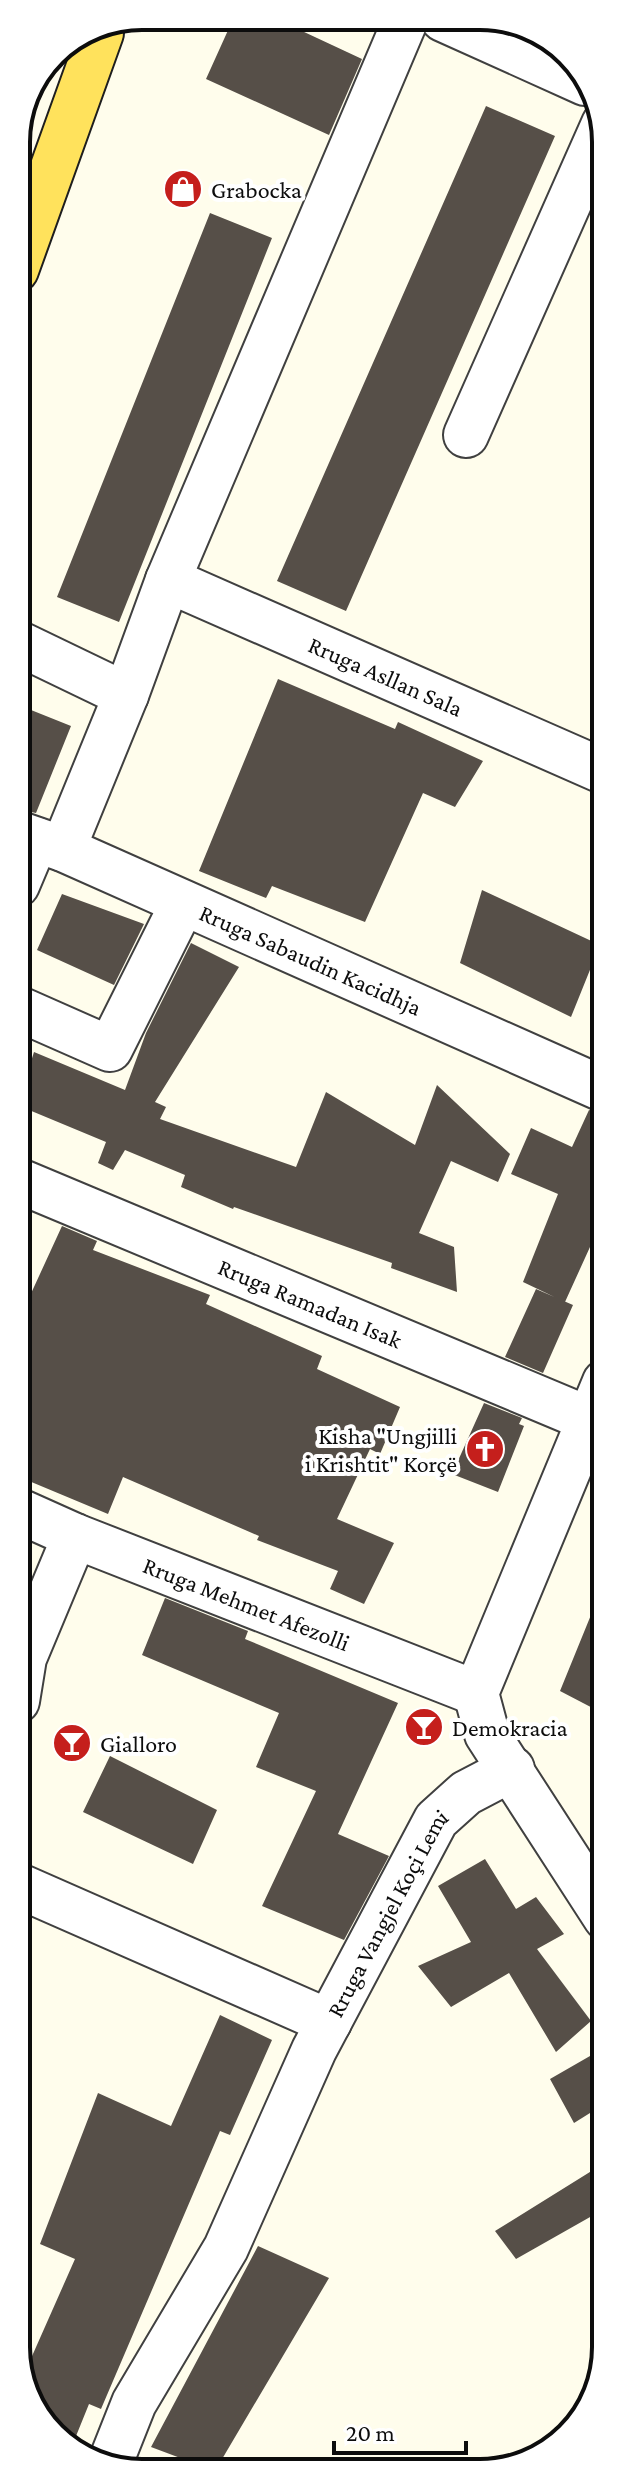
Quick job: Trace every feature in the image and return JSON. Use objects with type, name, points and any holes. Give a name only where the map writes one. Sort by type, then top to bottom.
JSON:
[{"type":"main road","points":[[30,231],[99,39]]},
{"type":"street","points":[[38,841],[126,695],[168,580],[401,30]]},
{"type":"street","points":[[467,30],[570,76]]},
{"type":"street","points":[[466,435],[592,151]]},
{"type":"street","name":"Rruga Asllan Sala","points":[[168,580],[592,766]]},
{"type":"street","points":[[30,649],[126,695]]},
{"type":"street","name":"Rruga Sabaudin Kacidhja","points":[[38,841],[592,1084]]},
{"type":"street","points":[[30,1014],[110,1049],[183,903]]},
{"type":"street","name":"Rruga Ramadan Isak","points":[[30,1185],[592,1406]]},
{"type":"street","points":[[592,1427],[476,1693],[487,1734],[592,1896]]},
{"type":"street","name":"Rruga Mehmet Afezolli","points":[[30,1516],[476,1693]]},
{"type":"street","points":[[30,1644],[75,1536]]},
{"type":"street","name":"Rruga Vangjel Koçi Lemi","points":[[113,2455],[134,2403],[226,2248],[329,2022],[436,1820],[466,1793],[512,1769]]},
{"type":"street","points":[[30,1891],[329,2022]]},
{"type":"building","points":[[228,30],[300,30],[362,59],[329,135],[206,79]]},
{"type":"building","points":[[486,106],[555,136],[346,611],[277,581]]},
{"type":"building","points":[[210,213],[272,238],[119,622],[57,597]]},
{"type":"building","points":[[278,679],[395,729],[398,722],[483,761],[455,807],[423,793],[365,922],[272,886],[266,898],[199,871]]},
{"type":"building","points":[[30,710],[71,726],[36,813],[30,812]]},
{"type":"building","points":[[482,890],[592,941],[592,965],[571,1017],[460,963]]},
{"type":"building","points":[[62,894],[144,924],[114,985],[37,950]]},
{"type":"building","points":[[191,943],[239,967],[155,1102],[166,1107],[160,1119],[296,1167],[326,1092],[415,1145],[437,1085],[510,1154],[498,1182],[451,1161],[419,1233],[454,1247],[457,1292],[391,1268],[392,1263],[233,1209],[181,1187],[185,1175],[125,1150],[113,1170],[98,1163],[106,1142],[30,1110],[30,1064],[34,1052],[125,1090],[146,1033]]},
{"type":"building","points":[[589,1110],[592,1111],[592,1243],[565,1302],[523,1282],[558,1194],[511,1174],[531,1128],[572,1147]]},
{"type":"building","points":[[62,1226],[97,1241],[93,1250],[210,1295],[206,1304],[322,1356],[317,1369],[400,1407],[380,1454],[370,1449],[337,1519],[394,1543],[364,1604],[330,1589],[338,1571],[257,1540],[259,1536],[123,1477],[108,1514],[30,1481],[30,1296]]},
{"type":"building","points":[[536,1289],[573,1305],[543,1373],[505,1357]]},
{"type":"building","name":"Kisha \"Ungjilli i Krishtit\" Korçë","points":[[484,1403],[522,1418],[519,1424],[524,1426],[498,1492],[452,1474]]},
{"type":"building","points":[[165,1598],[248,1631],[245,1639],[398,1703],[338,1834],[389,1856],[344,1940],[262,1906],[316,1791],[256,1767],[279,1713],[142,1655]]},
{"type":"building","points":[[592,1612],[592,1708],[560,1691]]},
{"type":"building","points":[[110,1756],[217,1810],[193,1864],[83,1812]]},
{"type":"building","points":[[485,1859],[516,1909],[536,1897],[564,1934],[537,1949],[591,2021],[556,2052],[509,1973],[451,2007],[418,1966],[471,1942],[438,1886]]},
{"type":"building","points":[[220,2015],[272,2040],[230,2135],[220,2131],[101,2409],[89,2404],[76,2437],[49,2409],[34,2376],[31,2359],[75,2259],[40,2244],[98,2093],[171,2126]]},
{"type":"building","points":[[590,2056],[592,2112],[574,2123],[550,2079]]},
{"type":"building","points":[[592,2171],[592,2216],[516,2259],[495,2231]]},
{"type":"building","points":[[258,2246],[329,2278],[222,2459],[183,2459],[151,2447]]},
{"type":"place","name":"Grabocka","points":[[183,189]]},
{"type":"place","name":"Kisha \"Ungjilli i Krishtit\" Korçë","points":[[485,1449]]},
{"type":"place","name":"Demokracia","points":[[424,1727]]},
{"type":"place","name":"Gialloro","points":[[72,1743]]}]
